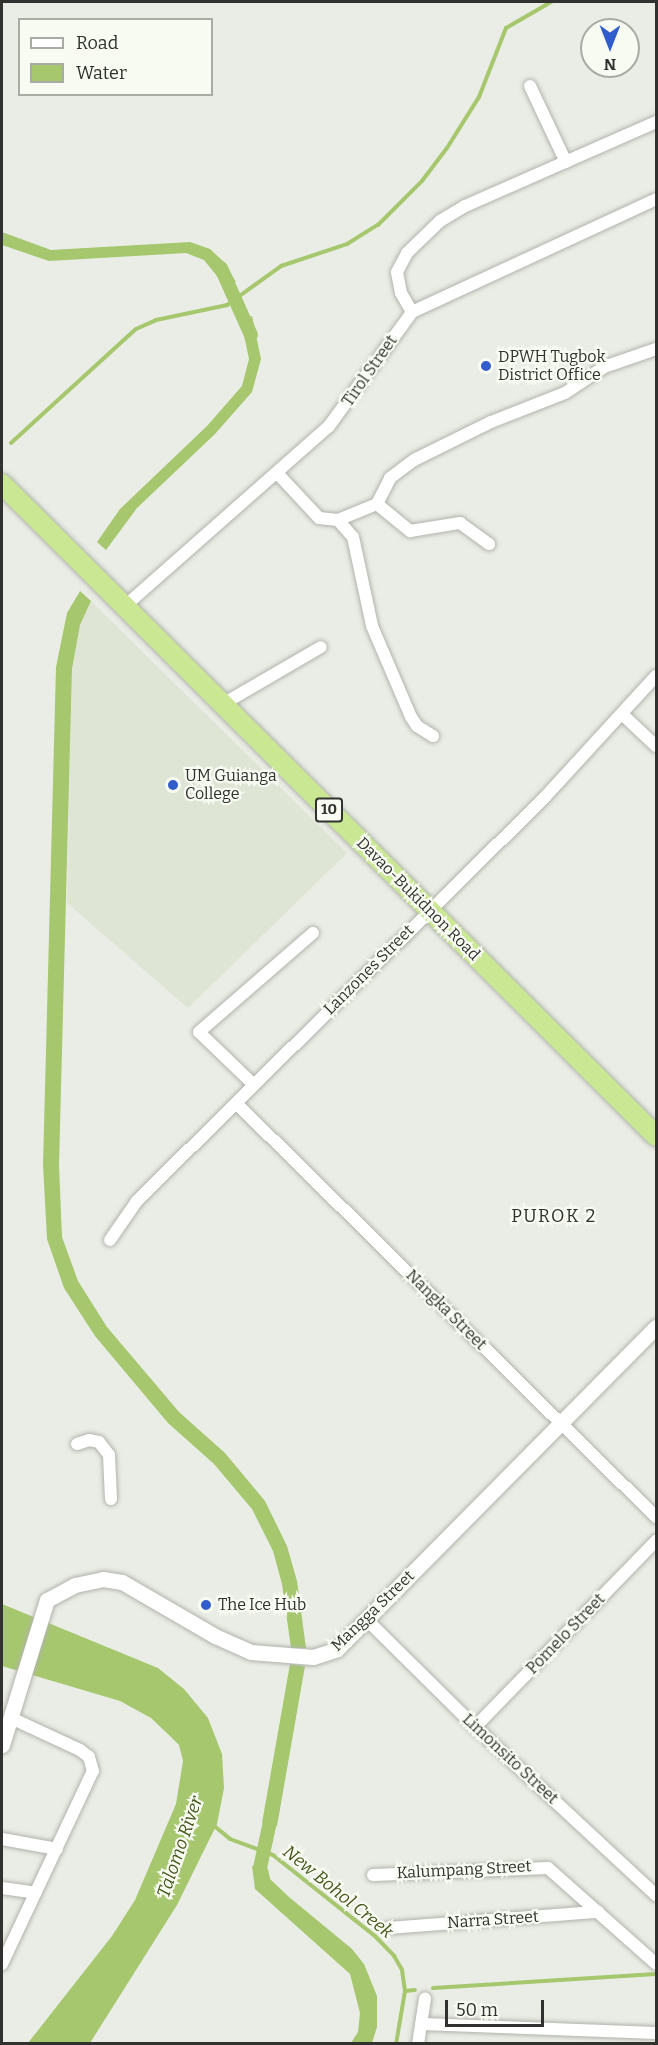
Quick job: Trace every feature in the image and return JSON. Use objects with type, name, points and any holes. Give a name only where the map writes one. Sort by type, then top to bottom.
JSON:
[{"type":"highway","name":"Davao-Bukidnon Road","points":[[2,484],[657,1136]]},
{"type":"street","points":[[530,86],[566,162]]},
{"type":"street","points":[[412,312],[401,293],[397,272],[407,253],[424,234],[465,206],[657,122]]},
{"type":"street","name":"Tirol Street","points":[[125,606],[278,474],[334,420],[412,312],[657,199]]},
{"type":"street","points":[[338,520],[377,504],[390,478],[414,460],[491,422],[565,393],[604,367],[657,349]]},
{"type":"street","points":[[278,474],[311,513],[338,520],[353,537],[372,626],[411,717],[417,726],[433,736]]},
{"type":"street","points":[[377,504],[410,531],[460,523],[489,544]]},
{"type":"street","points":[[223,704],[321,647]]},
{"type":"street","name":"Lanzones Street","points":[[110,1240],[137,1201],[545,797],[657,676]]},
{"type":"street","points":[[622,714],[657,746]]},
{"type":"street","points":[[254,1085],[199,1032],[313,933]]},
{"type":"street","name":"Nangka Street","points":[[236,1103],[657,1517]]},
{"type":"street","name":"Mangga Street","points":[[2,1745],[45,1605],[52,1595],[66,1588],[114,1579],[140,1590],[228,1643],[284,1656],[330,1654],[367,1620],[560,1422],[657,1327]]},
{"type":"street","points":[[77,1444],[89,1440],[99,1442],[109,1455],[111,1499]]},
{"type":"street","name":"Pomelo Street","points":[[475,1727],[657,1541]]},
{"type":"street","name":"Limonsito Street","points":[[367,1620],[475,1727],[657,1895]]},
{"type":"street","points":[[2,1964],[91,1776],[92,1761],[80,1750],[11,1718]]},
{"type":"street","points":[[2,1839],[57,1849]]},
{"type":"street","name":"Kalumpang Street","points":[[373,1875],[535,1867],[555,1872],[598,1912]]},
{"type":"street","points":[[2,1888],[36,1893]]},
{"type":"street","points":[[598,1912],[656,1962]]},
{"type":"street","name":"Narra Street","points":[[388,1928],[598,1912]]},
{"type":"street","points":[[418,2043],[423,2024],[425,1999]]},
{"type":"street","points":[[423,2024],[657,2033]]},
{"type":"shaded area","name":"UM Guianga College","points":[[91,601],[347,853],[188,1008],[67,903],[72,669],[80,625]]},
{"type":"water","points":[[2,232],[51,250],[190,242],[210,249],[224,262],[236,282],[225,286],[204,260],[186,253],[49,261],[2,245]]},
{"type":"water","points":[[252,316],[261,359],[252,392],[215,434],[137,508],[106,550],[97,542],[120,509],[207,426],[242,386],[249,359],[241,321]]},
{"type":"water","points":[[80,591],[91,601],[80,625],[72,669],[59,1165],[62,1237],[78,1281],[107,1327],[179,1412],[225,1453],[265,1501],[287,1546],[297,1581],[306,1648],[291,1648],[282,1584],[273,1551],[252,1509],[214,1464],[168,1423],[95,1336],[64,1288],[47,1239],[43,1165],[56,667],[67,613]]},
{"type":"water","name":"Talomo River","points":[[2,1604],[158,1668],[184,1689],[208,1718],[222,1754],[224,1788],[217,1824],[177,1905],[90,2043],[28,2043],[112,1936],[135,1900],[176,1804],[183,1761],[179,1745],[171,1737],[151,1718],[120,1701],[2,1666]]},
{"type":"water","points":[[290,1664],[305,1666],[277,1826],[262,1823]]},
{"type":"water","points":[[252,1866],[268,1869],[270,1879],[352,1949],[364,1964],[377,1996],[377,2027],[372,2043],[351,2043],[358,2032],[360,2013],[350,1974],[255,1889]]},
{"type":"waterway","points":[[11,443],[136,329],[156,320],[227,305],[281,266],[347,244],[378,225],[422,181],[447,148],[479,97],[506,28],[551,2]]},
{"type":"waterway","points":[[221,268],[251,335]]},
{"type":"waterway","points":[[264,1885],[260,1868],[273,1808]]},
{"type":"waterway","name":"New Bohol Creek","points":[[213,1825],[230,1839],[273,1855],[375,1936],[394,1956],[402,1970],[405,1991],[396,2044]]},
{"type":"waterway","points":[[433,1988],[656,1974]]},
{"type":"waterway","points":[[405,1991],[415,1990]]},
{"type":"place","name":"DPWH Tugbok District Office","points":[[486,366]]},
{"type":"place","name":"UM Guianga College","points":[[173,785]]},
{"type":"place","name":"The Ice Hub","points":[[206,1605]]},
{"type":"district","name":"PUROK 2","points":[[554,1216]]}]
